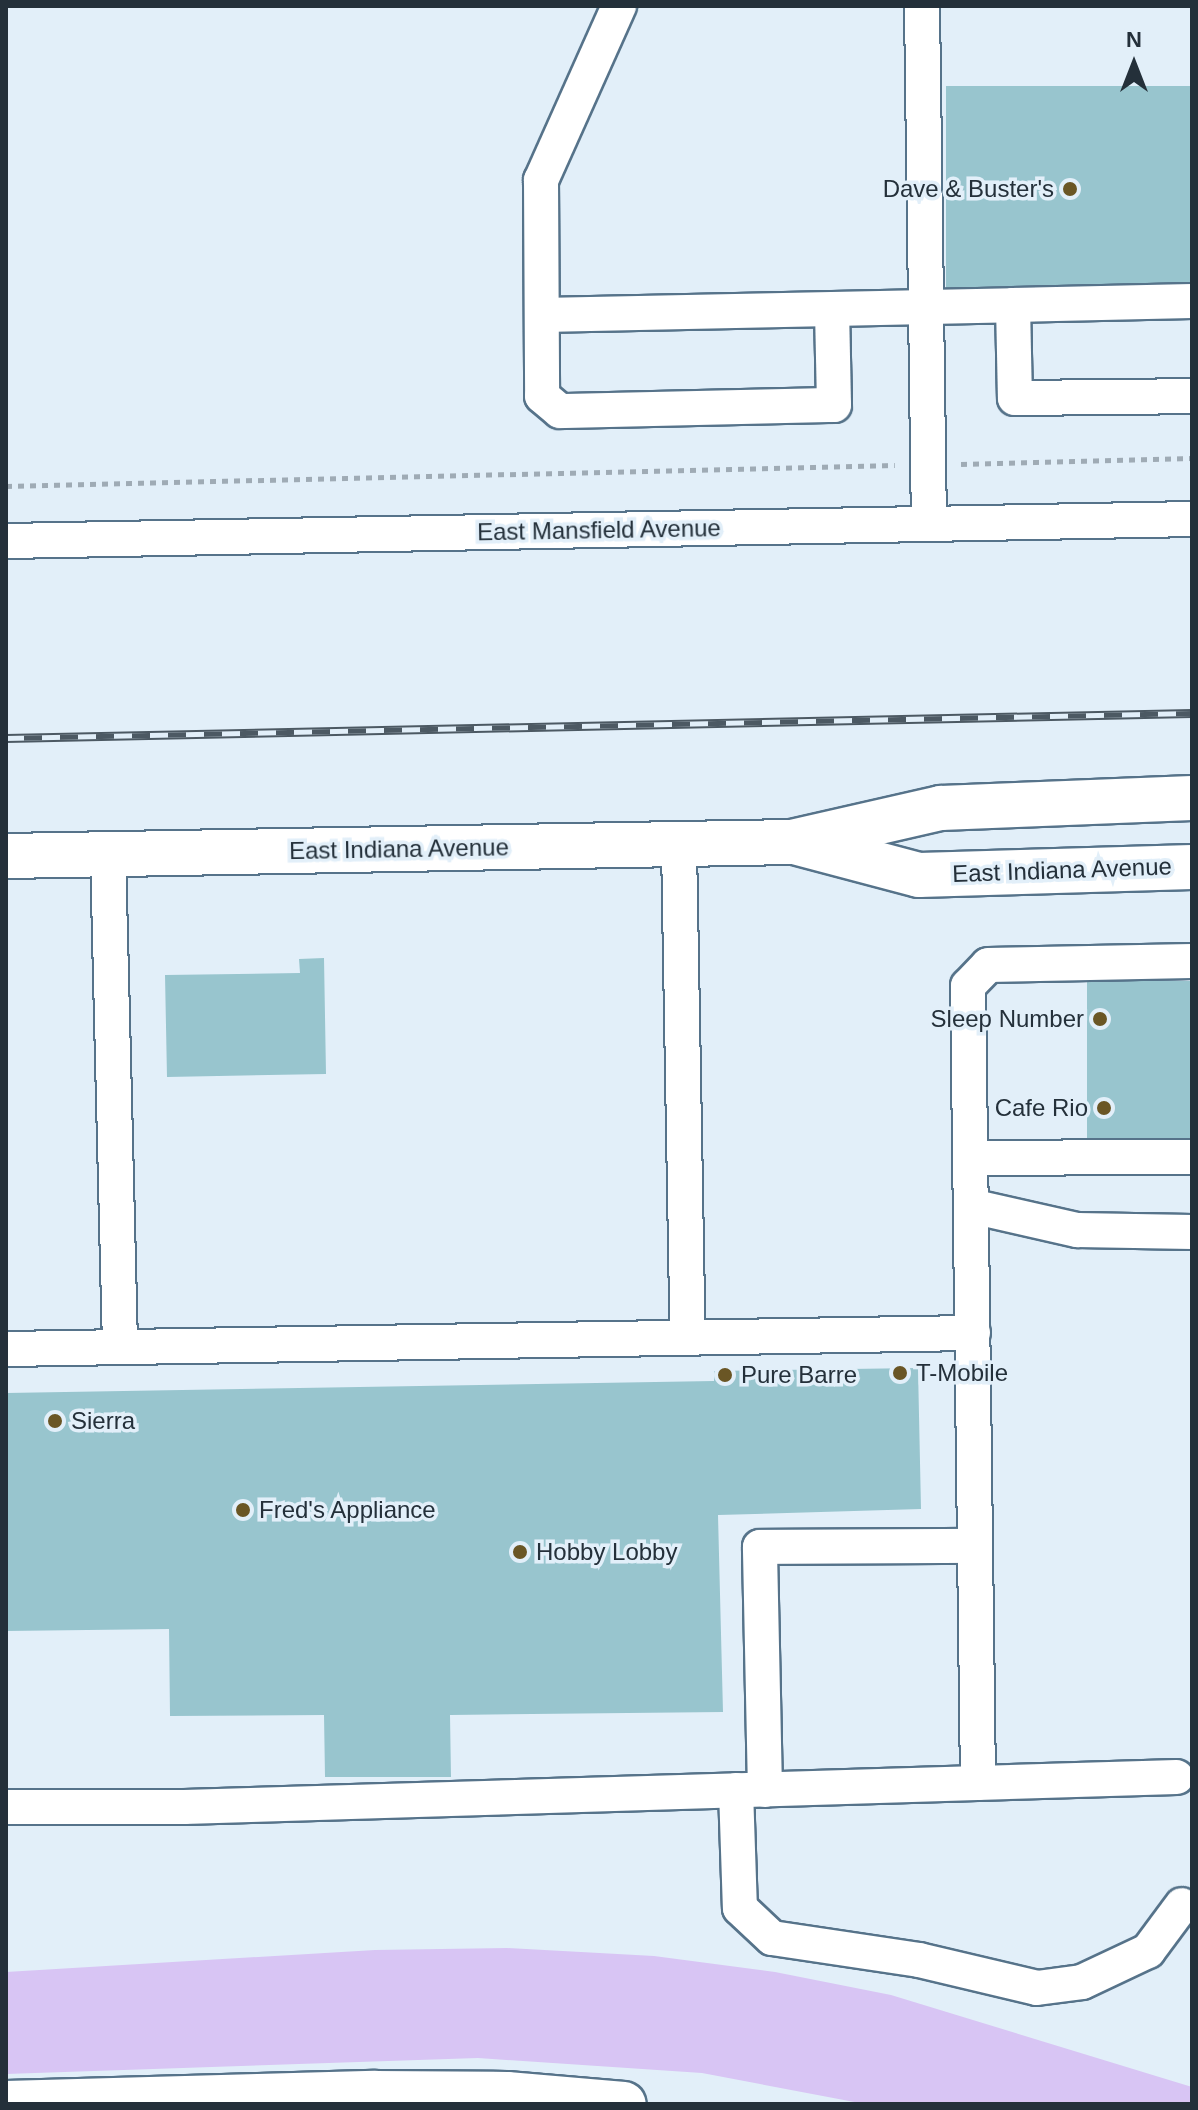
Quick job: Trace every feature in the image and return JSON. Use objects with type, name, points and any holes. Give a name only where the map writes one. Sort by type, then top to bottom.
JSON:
[{"type":"main road","name":"East Indiana Avenue","points":[[6,856],[792,842],[941,808],[1192,798]]},
{"type":"main road","name":"East Indiana Avenue","points":[[792,842],[919,875],[1192,867]]},
{"type":"main road","points":[[6,2103],[389,2093],[507,2094],[624,2104]]},
{"type":"street","points":[[619,6],[541,180],[542,396],[560,411],[834,405],[832,310]]},
{"type":"street","points":[[913,6],[924,6],[929,524]]},
{"type":"street","points":[[542,315],[1192,301]]},
{"type":"street","points":[[1013,305],[1015,398],[1192,396]]},
{"type":"street","name":"East Mansfield Avenue","points":[[6,541],[1192,519]]},
{"type":"street","points":[[679,845],[688,1337]]},
{"type":"street","points":[[108,854],[120,1345]]},
{"type":"street","points":[[978,1783],[971,1206],[965,1001],[973,976],[988,965],[1192,961]]},
{"type":"street","points":[[970,1158],[1192,1157]]},
{"type":"street","points":[[971,1206],[1077,1230],[1192,1232]]},
{"type":"street","points":[[6,1349],[973,1333]]},
{"type":"street","points":[[975,1546],[760,1547],[750,1790],[740,1908],[772,1938],[919,1960],[1037,1988],[1082,1982],[1148,1951],[1182,1905]]},
{"type":"street","points":[[6,1807],[1177,1777]]},
{"type":"path","points":[[6,486],[1192,458]]},
{"type":"shaded area","points":[[507,1948],[654,1956],[775,1972],[891,1995],[1192,2087],[1192,2104],[865,2104],[702,2073],[478,2058],[6,2074],[6,1972],[375,1950]]},
{"type":"building","name":"Dave & Buster's","points":[[946,86],[1192,86],[1192,288],[946,288]]},
{"type":"building","points":[[324,958],[326,1074],[167,1077],[165,975],[300,973],[299,959]]},
{"type":"building","points":[[1087,981],[1192,981],[1192,1144],[1087,1144]]},
{"type":"building","points":[[918,1368],[921,1509],[718,1515],[723,1712],[450,1715],[451,1777],[325,1777],[324,1715],[170,1716],[169,1629],[6,1631],[6,1393],[714,1381],[714,1371]]},
{"type":"railway","points":[[6,738],[1192,713]]},
{"type":"place","name":"Dave & Buster's","points":[[1070,189]]},
{"type":"place","name":"Sleep Number","points":[[1100,1019]]},
{"type":"place","name":"Cafe Rio","points":[[1104,1108]]},
{"type":"place","name":"T-Mobile","points":[[900,1373]]},
{"type":"place","name":"Pure Barre","points":[[725,1375]]},
{"type":"place","name":"Sierra","points":[[55,1421]]},
{"type":"place","name":"Fred's Appliance","points":[[243,1510]]},
{"type":"place","name":"Hobby Lobby","points":[[520,1552]]}]
